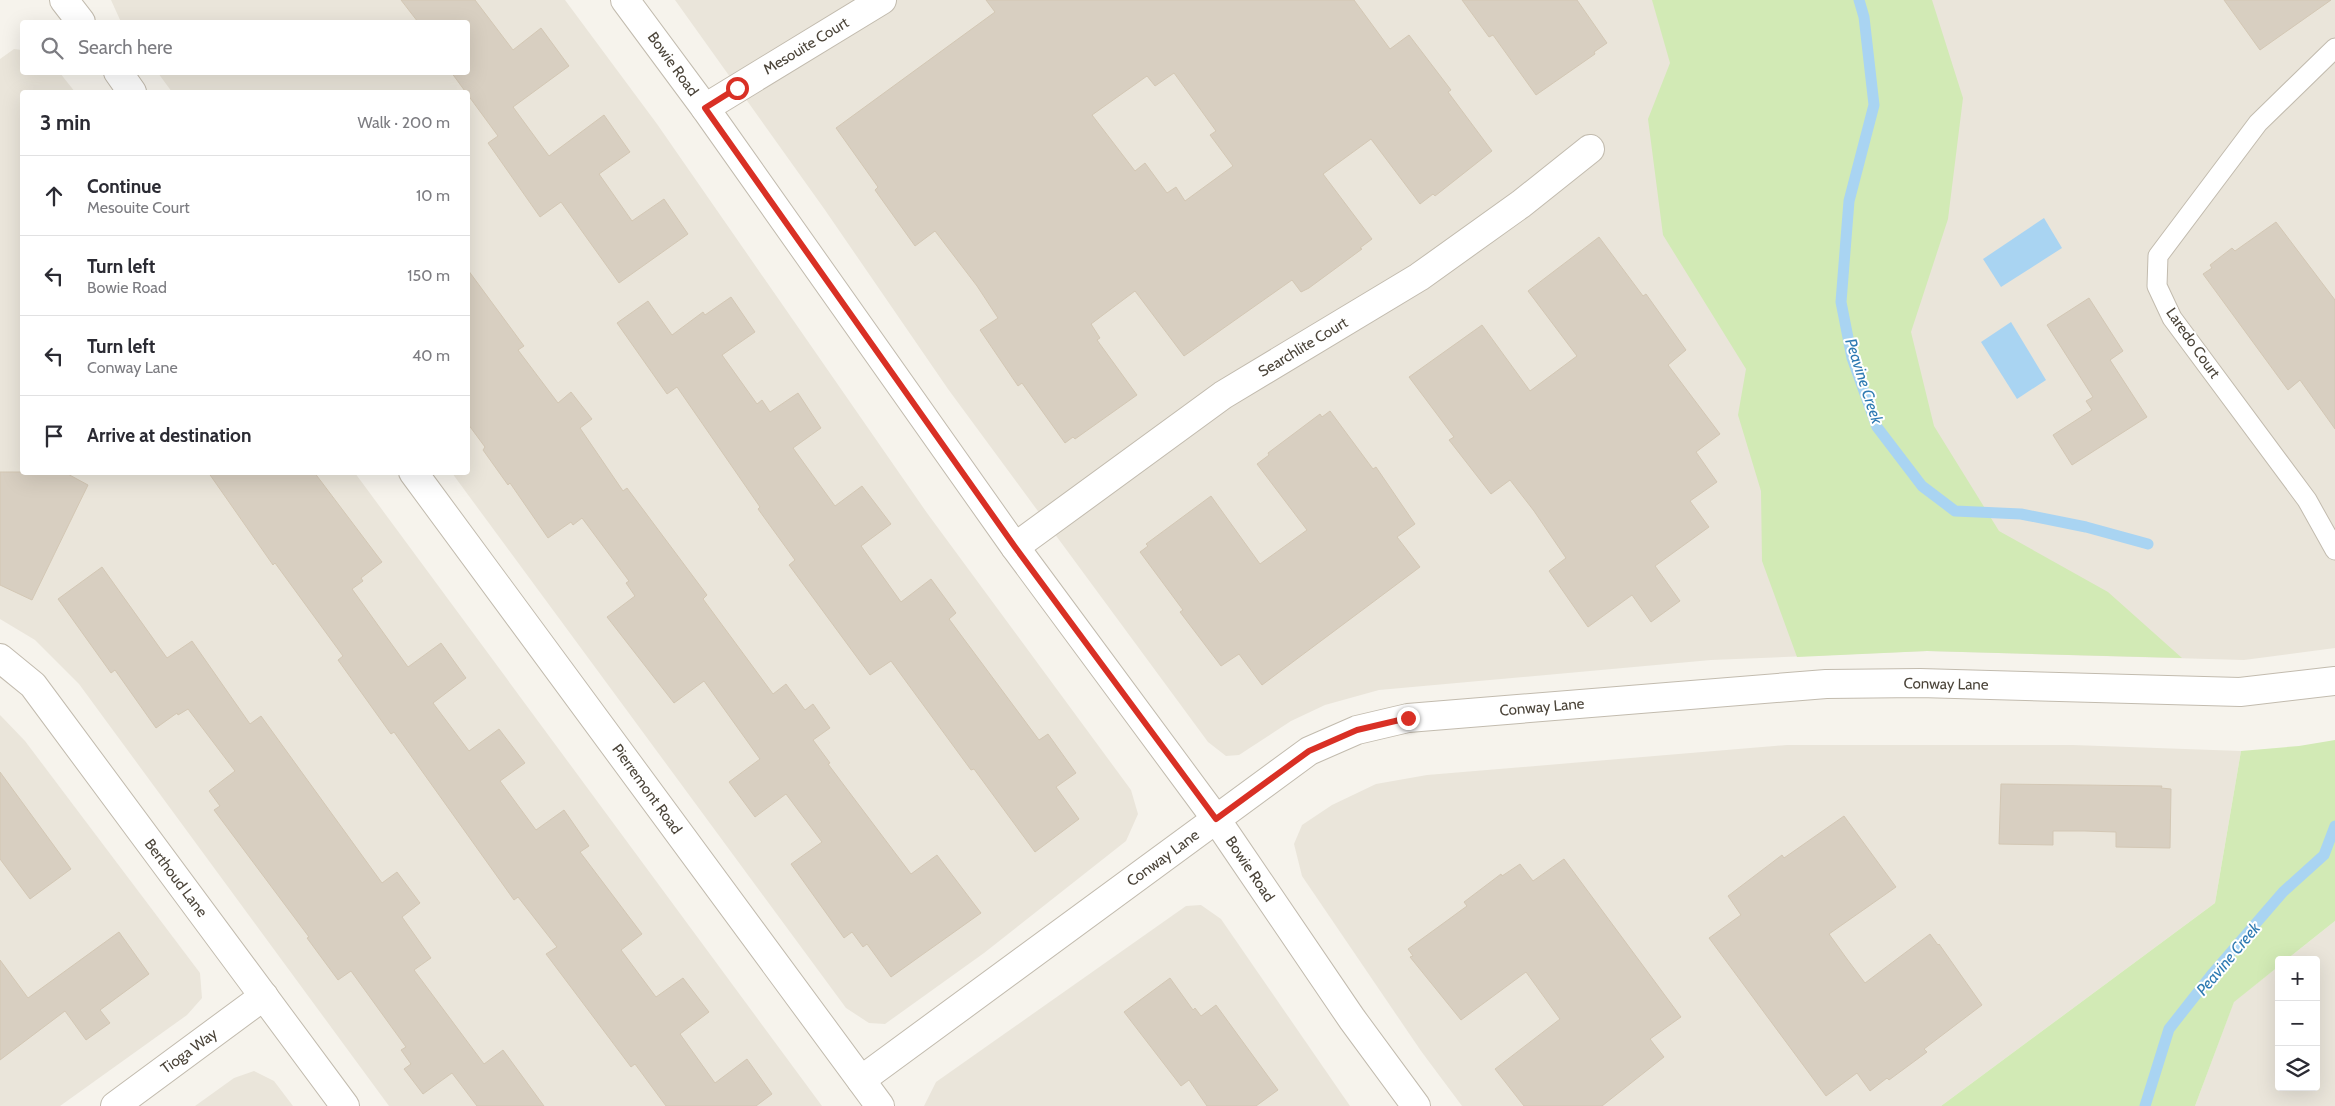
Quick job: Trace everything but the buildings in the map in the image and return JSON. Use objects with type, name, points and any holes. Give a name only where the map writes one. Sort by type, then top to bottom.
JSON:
[{"type":"street","points":[[64,0],[79,20]]},
{"type":"street","name":"Bowie Road","points":[[625,0],[705,108],[1015,547],[1216,819],[1352,1020],[1416,1106]]},
{"type":"street","name":"Mesouite Court","points":[[705,108],[882,0]]},
{"type":"street","points":[[120,75],[131,90]]},
{"type":"street","name":"Searchlite Court","points":[[1015,547],[1223,395],[1419,277],[1521,204],[1590,149]]},
{"type":"street","name":"Pierremont Road","points":[[415,475],[880,1106]]},
{"type":"street","name":"Berthoud Lane","points":[[0,658],[33,685],[345,1106]]},
{"type":"street","name":"Conway Lane","points":[[861,1080],[1309,751],[1357,730],[1408,718],[1826,684],[1920,683],[2240,692],[2335,681]]},
{"type":"street","name":"Tioga Way","points":[[115,1106],[264,996]]},
{"type":"lane","name":"Laredo Court","points":[[2335,48],[2258,123],[2204,191],[2158,256],[2157,286],[2172,318],[2307,500],[2335,550]]},
{"type":"shaded area","points":[[111,0],[565,0],[657,124],[927,513],[1131,790],[1138,814],[1126,841],[984,953],[885,1024],[869,1023],[846,1008],[453,475],[470,475],[470,90],[171,90],[159,75],[470,75],[470,20],[120,20]]},
{"type":"shaded area","points":[[675,0],[2335,0],[2335,648],[2244,660],[1927,651],[1711,660],[1379,690],[1325,705],[1291,721],[1239,755],[1226,756],[1208,742],[948,389],[825,210]]},
{"type":"shaded area","points":[[14,49],[20,50],[20,75],[62,75],[73,90],[20,90],[20,475],[356,475],[822,1106],[389,1106],[79,684],[35,640],[0,619],[0,59]]},
{"type":"shaded area","points":[[0,715],[25,741],[200,973],[202,998],[187,1015],[60,1106],[0,1106]]},
{"type":"shaded area","points":[[1787,745],[2073,745],[2241,751],[2215,903],[1941,1106],[1462,1106],[1421,1051],[1302,876],[1294,844],[1302,825],[1332,805],[1376,784],[1427,775]]},
{"type":"shaded area","points":[[1201,905],[1221,919],[1350,1106],[924,1106],[936,1082],[1186,906]]},
{"type":"shaded area","points":[[2335,921],[2335,1106],[2195,1106],[2234,1001],[2275,969],[2275,1091],[2320,1091],[2320,956],[2291,956]]},
{"type":"shaded area","points":[[254,1071],[274,1081],[293,1106],[195,1106],[234,1078]]},
{"type":"green space","points":[[1652,0],[1932,0],[1963,98],[1948,219],[1911,332],[1934,426],[1999,531],[2108,592],[2182,658],[1927,651],[1797,657],[1762,561],[1761,491],[1738,415],[1746,369],[1663,235],[1648,119],[1670,63]]},
{"type":"green space","points":[[2335,740],[2335,921],[2291,956],[2275,956],[2275,969],[2234,1002],[2195,1106],[1941,1106],[2215,903],[2241,751],[2299,746]]},
{"type":"water","points":[[2044,218],[2062,248],[2001,287],[1983,259]]},
{"type":"water","points":[[2011,322],[2046,380],[2017,399],[1981,342]]},
{"type":"waterway","name":"Peavine Creek","points":[[1859,0],[1864,17],[1874,105],[1849,201],[1841,302],[1852,358],[1877,427],[1922,486],[1955,511],[2021,514],[2086,527],[2148,544]]},
{"type":"waterway","name":"Peavine Creek","points":[[2145,1106],[2169,1029],[2213,973],[2283,892],[2324,855],[2335,826]]},
{"type":"route","points":[[737,88],[705,108],[1015,547],[1216,819],[1309,751],[1357,730],[1408,718]]}]
